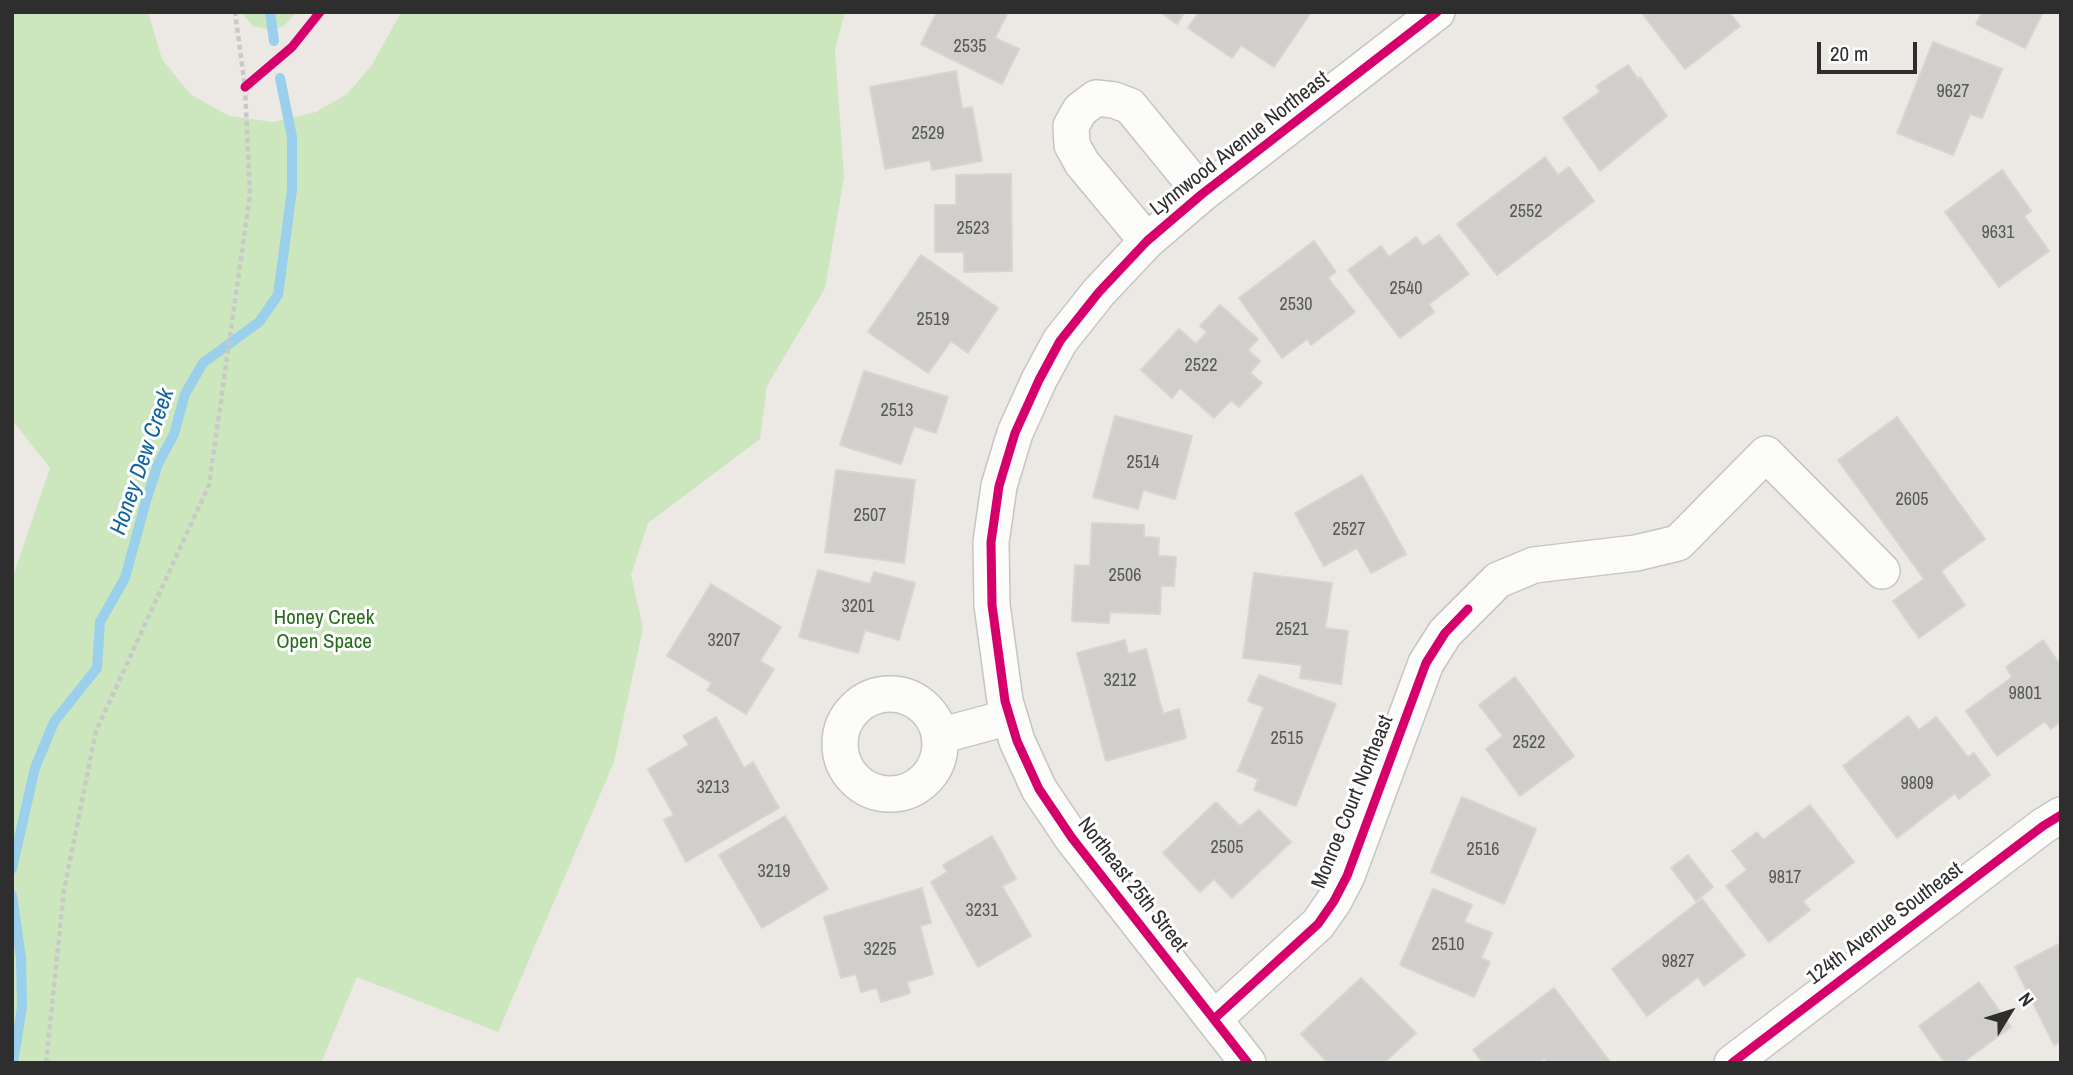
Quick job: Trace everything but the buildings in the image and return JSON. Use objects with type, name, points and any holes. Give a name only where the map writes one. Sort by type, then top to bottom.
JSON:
[{"type":"street","name":"Lynnwood Avenue Northeast","points":[[1010,717],[999,666],[992,605],[991,542],[999,486],[1015,433],[1060,341],[1098,292],[1147,241],[1202,194],[1437,12]]},
{"type":"street","name":"Lynnwood Avenue Northeast","points":[[1147,241],[1082,163],[1072,145],[1072,127],[1080,110],[1096,98],[1130,106],[1202,194]]},
{"type":"street","name":"Monroe Court Northeast","points":[[1214,1019],[1318,924],[1334,901],[1347,876],[1426,663],[1445,633],[1498,580],[1534,565],[1636,553],[1678,543],[1766,454],[1882,571]]},
{"type":"street","points":[[939,736],[1010,717]]},
{"type":"street","name":"Northeast 25th Street","points":[[1010,717],[1039,789],[1072,838],[1248,1063]]},
{"type":"street","name":"124th Avenue Southeast","points":[[1732,1063],[2061,815]]},
{"type":"path","points":[[46,1063],[64,890],[96,731],[209,485],[250,195],[245,88],[235,12]]},
{"type":"path","points":[[245,88],[292,47],[320,12]]},
{"type":"green space","name":"Honey Creek Open Space","points":[[12,12],[148,12],[162,59],[190,94],[229,116],[273,122],[316,112],[347,94],[372,65],[401,12],[845,12],[835,50],[844,177],[825,288],[767,386],[760,439],[648,523],[631,575],[643,628],[614,762],[498,1032],[357,977],[321,1063],[12,1063],[12,579],[50,468],[12,420]]},
{"type":"green space","points":[[241,12],[296,12],[284,26],[272,30],[253,26]]},
{"type":"waterway","name":"Honey Dew Creek","points":[[270,12],[274,41]]},
{"type":"waterway","name":"Honey Dew Creek","points":[[12,869],[35,768],[54,722],[97,668],[100,622],[125,578],[158,464],[174,434],[185,394],[203,363],[259,322],[278,295],[292,190],[292,137],[280,78]]},
{"type":"waterway","name":"Honey Dew Creek","points":[[12,895],[21,958],[22,1007],[13,1063]]},
{"type":"cycle path","points":[[245,87],[292,47],[320,12]]},
{"type":"cycle path","points":[[1248,1063],[1072,838],[1039,789],[1017,741],[1005,701],[992,605],[991,542],[999,486],[1015,433],[1039,380],[1060,341],[1099,292],[1147,241],[1202,194],[1437,12]]},
{"type":"cycle path","points":[[1214,1019],[1318,924],[1334,901],[1347,876],[1426,663],[1445,633],[1468,609]]},
{"type":"cycle path","points":[[1732,1063],[2061,815]]}]
